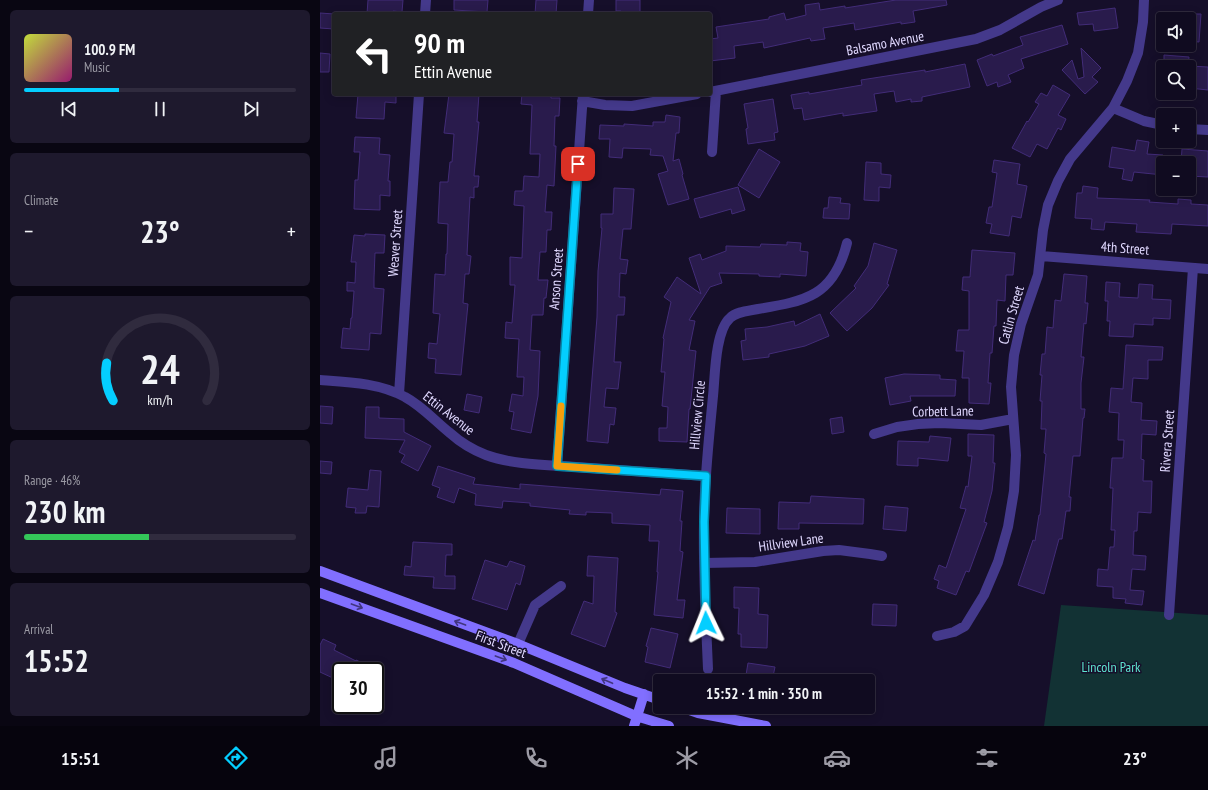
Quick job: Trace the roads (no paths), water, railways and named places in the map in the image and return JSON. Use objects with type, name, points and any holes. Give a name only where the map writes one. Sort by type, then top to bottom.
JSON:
[{"type":"main road","name":"First Street","points":[[320,570],[518,644],[625,688],[653,697]]},
{"type":"main road","name":"First Street","points":[[320,593],[514,663],[635,721],[669,726]]},
{"type":"main road","points":[[635,721],[644,694]]},
{"type":"main road","points":[[703,714],[766,726]]},
{"type":"street","points":[[425,12],[426,0]]},
{"type":"street","points":[[588,12],[590,0]]},
{"type":"street","name":"Balsamo Avenue","points":[[713,91],[976,39],[1000,30],[1041,7],[1058,0]]},
{"type":"street","name":"Catlin Street","points":[[937,636],[954,632],[965,626],[984,595],[998,562],[1008,527],[1014,491],[1016,455],[1012,419],[1011,387],[1014,355],[1020,324],[1038,276],[1043,230],[1048,205],[1058,181],[1070,159],[1113,108],[1127,81],[1138,52],[1144,22],[1144,0]]},
{"type":"street","points":[[712,152],[713,91]]},
{"type":"street","name":"Weaver Street","points":[[398,394],[419,96]]},
{"type":"street","points":[[583,98],[605,105],[632,106],[686,96]]},
{"type":"street","name":"Anson Street","points":[[557,466],[583,98]]},
{"type":"street","points":[[1113,108],[1144,121],[1156,124]]},
{"type":"street","points":[[1196,129],[1208,130]]},
{"type":"street","name":"Hillview Circle","points":[[708,669],[704,522],[706,476],[716,359],[721,333],[725,323],[730,317],[739,312],[792,304],[815,293],[827,284],[836,272],[843,258],[847,243]]},
{"type":"street","name":"4th Street","points":[[1041,256],[1208,269]]},
{"type":"street","name":"Rivera Street","points":[[1169,616],[1192,268]]},
{"type":"street","name":"Ettin Avenue","points":[[320,380],[358,383],[379,387],[405,397],[426,411],[450,434],[468,446],[486,455],[505,460],[557,466],[706,476]]},
{"type":"street","name":"Corbett Lane","points":[[874,434],[897,427],[918,424],[940,423],[981,425],[1012,419]]},
{"type":"street","name":"Hillview Lane","points":[[704,563],[755,562],[823,551],[839,550],[882,556]]},
{"type":"street","points":[[518,644],[536,605],[561,586]]},
{"type":"park label","name":"Lincoln Park","points":[[1111,667]]}]
